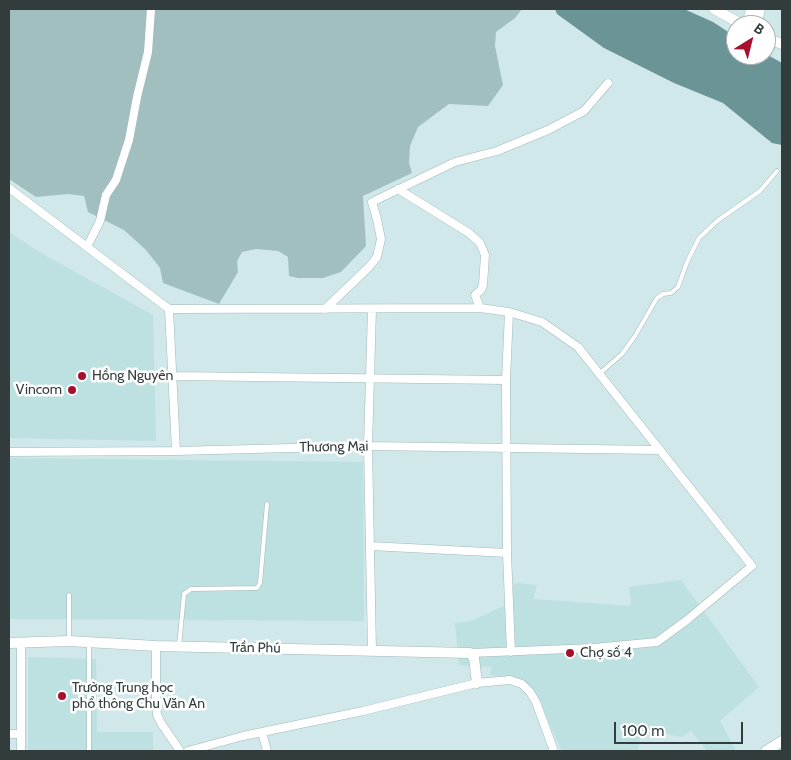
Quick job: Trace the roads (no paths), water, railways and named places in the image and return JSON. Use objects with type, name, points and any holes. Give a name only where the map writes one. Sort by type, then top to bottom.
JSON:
[{"type":"street","points":[[87,247],[100,221],[106,195],[116,180],[129,140],[148,52],[151,9]]},
{"type":"street","points":[[714,9],[726,16]]},
{"type":"street","points":[[325,309],[378,257],[381,239],[372,202],[455,162],[497,151],[548,130],[584,111],[608,83]]},
{"type":"street","points":[[9,188],[169,309],[480,308],[509,312],[542,322],[578,347],[752,566],[687,620],[657,642],[594,648],[470,653]]},
{"type":"street","points":[[398,190],[470,233],[480,243],[485,254],[483,285],[481,290],[475,294],[480,308]]},
{"type":"street","points":[[169,309],[176,450]]},
{"type":"street","points":[[372,309],[368,446],[372,650]]},
{"type":"street","points":[[509,312],[506,448],[507,553],[511,652]]},
{"type":"street","points":[[172,376],[506,380]]},
{"type":"street","name":"Thương Mại","points":[[9,452],[368,446],[660,450]]},
{"type":"street","points":[[370,546],[507,553]]},
{"type":"street","name":"Trần Phú","points":[[9,643],[69,641],[156,646],[470,653]]},
{"type":"street","points":[[21,751],[22,643]]},
{"type":"street","points":[[156,646],[156,702],[158,715],[160,723],[180,751]]},
{"type":"street","points":[[470,653],[474,658],[477,683]]},
{"type":"street","points":[[188,751],[262,732],[363,711],[477,683],[510,680],[522,684],[530,692],[536,702],[554,751]]},
{"type":"street","points":[[262,732],[267,751]]},
{"type":"street","points":[[9,734],[21,734]]},
{"type":"street","points":[[766,751],[782,741]]},
{"type":"lane","points":[[600,374],[622,354],[657,298],[663,294],[672,293],[678,287],[687,262],[699,238],[717,220],[760,191],[777,171]]},
{"type":"lane","points":[[179,646],[184,594],[191,589],[257,588],[260,583],[267,504]]},
{"type":"lane","points":[[69,595],[69,641]]},
{"type":"lane","points":[[89,642],[89,751]]},
{"type":"place","name":"Hồng Nguyên","points":[[82,376]]},
{"type":"place","name":"Vincom","points":[[72,390]]},
{"type":"place","name":"Chợ số 4","points":[[570,653]]},
{"type":"place","name":"Trường Trung học phổ thông Chu Văn An","points":[[62,696]]}]
